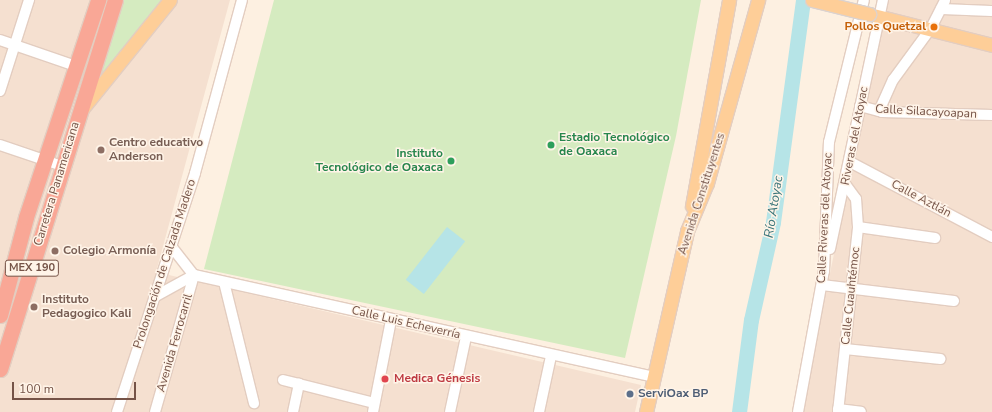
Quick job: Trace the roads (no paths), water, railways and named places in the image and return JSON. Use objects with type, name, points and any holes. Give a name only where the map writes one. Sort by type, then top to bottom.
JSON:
[{"type":"highway","name":"Carretera Panamericana","points":[[1,311],[45,160],[98,0]]},
{"type":"highway","name":"Carretera Panamericana","points":[[0,369],[65,166],[79,114],[115,0]]},
{"type":"main road","name":"MEX 190","points":[[79,114],[170,0]]},
{"type":"main road","points":[[687,231],[729,0]]},
{"type":"main road","name":"Avenida Constituyentes","points":[[646,412],[687,231],[707,183],[758,0]]},
{"type":"main road","points":[[812,0],[992,44]]},
{"type":"street","points":[[0,91],[29,0]]},
{"type":"street","name":"Prolongación de Calzada Madero","points":[[117,412],[171,246],[223,76],[242,0]]},
{"type":"street","name":"Calle Riveras del Atoyac","points":[[798,412],[824,271],[829,142],[859,26],[864,0]]},
{"type":"street","name":"Riveras del Atoyac","points":[[824,271],[850,162],[874,16],[883,0]]},
{"type":"street","points":[[879,111],[892,80],[930,28],[943,4],[992,11]]},
{"type":"street","points":[[0,40],[76,66]]},
{"type":"street","name":"Calle Silacayoapan","points":[[860,106],[879,111],[992,115]]},
{"type":"street","points":[[0,145],[65,166]]},
{"type":"street","name":"Calle Aztlán","points":[[850,162],[992,237]]},
{"type":"street","name":"Calle Cuauhtémoc","points":[[838,411],[858,227],[856,199],[845,184]]},
{"type":"street","points":[[858,227],[934,238]]},
{"type":"street","points":[[154,298],[194,275],[171,246]]},
{"type":"street","name":"Calle Luis Echeverría","points":[[194,275],[551,356],[654,377]]},
{"type":"street","name":"Avenida Ferrocarril","points":[[155,412],[194,275]]},
{"type":"street","points":[[224,282],[254,403]]},
{"type":"street","points":[[822,285],[851,286],[954,301]]},
{"type":"street","points":[[283,380],[374,408],[391,320]]},
{"type":"street","points":[[450,412],[466,337]]},
{"type":"street","points":[[845,349],[940,359]]},
{"type":"street","points":[[539,412],[551,356]]},
{"type":"street","points":[[293,412],[299,384]]},
{"type":"street","points":[[838,411],[861,412]]},
{"type":"water","points":[[447,227],[465,241],[424,294],[406,280]]},
{"type":"waterway","name":"Río Atoyac","points":[[739,412],[751,320],[773,222],[803,0]]},
{"type":"place","name":"Pollos Quetzal","points":[[934,27]]},
{"type":"place","name":"Estadio Tecnológico de Oaxaca","points":[[551,145]]},
{"type":"place","name":"Centro educativo Anderson","points":[[101,150]]},
{"type":"place","name":"Instituto Tecnológico de Oaxaca","points":[[451,161]]},
{"type":"place","name":"Colegio Armonía","points":[[55,251]]},
{"type":"place","name":"Instituto Pedagogico Kali","points":[[34,307]]},
{"type":"place","name":"Medica Génesis","points":[[385,379]]},
{"type":"place","name":"ServiOax BP","points":[[630,394]]}]
